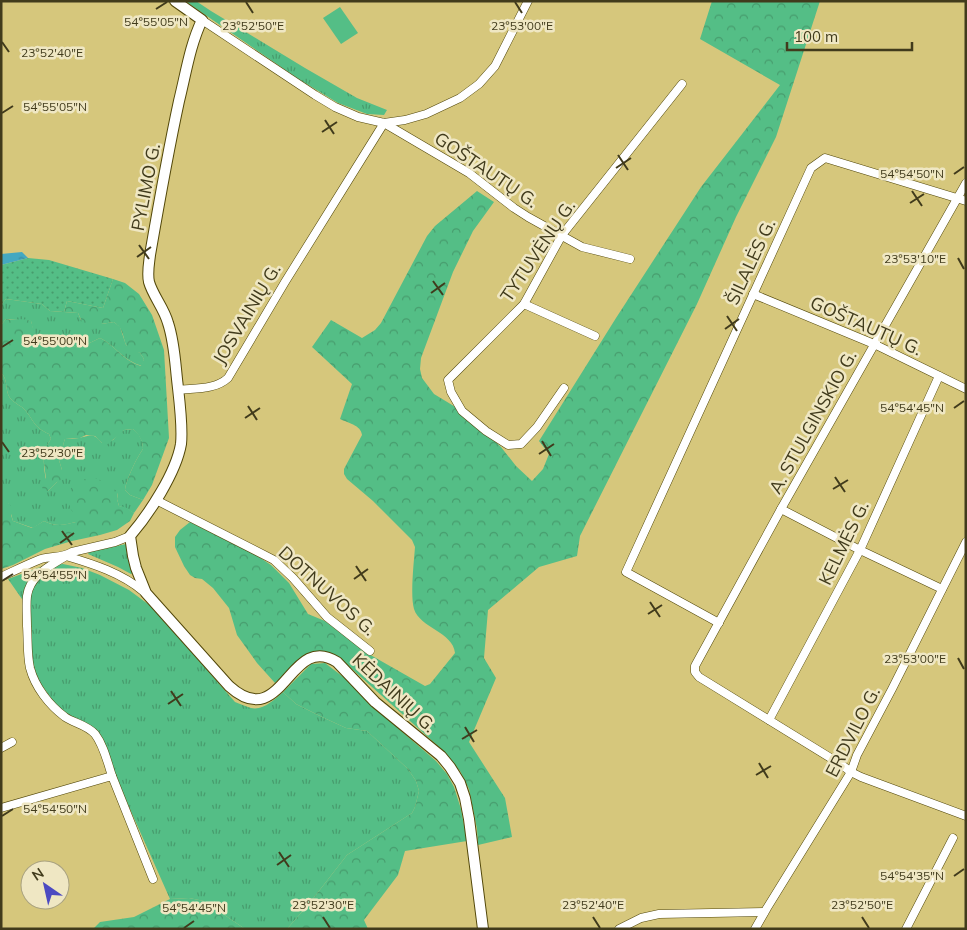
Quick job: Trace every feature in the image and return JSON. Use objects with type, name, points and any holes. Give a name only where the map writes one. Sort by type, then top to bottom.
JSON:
[{"type":"main road","points":[[175,1],[202,20]]},
{"type":"main road","name":"PYLIMO G.","points":[[178,390],[172,338],[166,317],[151,286],[148,270],[176,117],[188,62],[196,33],[202,20]]},
{"type":"main road","points":[[130,536],[156,500],[170,474],[180,445],[178,390]]},
{"type":"main road","name":"KĖDAINIŲ G.","points":[[130,536],[136,568],[146,593],[236,693],[244,698],[253,700],[264,698],[277,690],[307,659],[314,656],[330,657],[375,702],[441,756],[460,783],[465,798],[483,929]]},
{"type":"street","points":[[202,20],[335,107],[358,117],[384,123],[426,114],[460,98],[479,84],[495,66],[528,1]]},
{"type":"street","name":"TYTUVĖNŲ G.","points":[[564,388],[538,427],[521,444],[508,445],[486,431],[462,411],[451,392],[448,380],[524,304],[562,235],[682,84]]},
{"type":"street","name":"GOŠTAUTŲ G.","points":[[384,123],[469,173],[514,208],[562,235],[582,246],[630,260]]},
{"type":"street","name":"JOSVAINIŲ G.","points":[[178,390],[212,387],[219,385],[228,378],[384,123]]},
{"type":"street","name":"ŠILALĖS G.","points":[[719,622],[626,572],[811,168],[825,158],[966,201]]},
{"type":"street","name":"A. STULGINSKIO G.","points":[[769,720],[699,677],[695,672],[695,666],[781,509],[966,183]]},
{"type":"street","name":"GOŠTAUTŲ G.","points":[[753,294],[874,344],[966,390]]},
{"type":"street","points":[[524,304],[595,336]]},
{"type":"street","name":"KELMĖS G.","points":[[769,720],[860,550],[939,376]]},
{"type":"street","name":"DOTNUVOS G.","points":[[156,500],[274,560],[293,578],[327,617],[370,651]]},
{"type":"street","points":[[781,509],[860,550],[942,588]]},
{"type":"street","points":[[130,536],[115,542],[72,552],[40,573],[33,580],[27,599],[28,655],[30,667],[38,687],[47,700],[67,718],[93,732],[104,751],[153,879]]},
{"type":"street","name":"ERDVILO G.","points":[[755,929],[852,772],[857,756],[966,542]]},
{"type":"street","points":[[1,577],[52,556],[66,556],[127,579],[146,593]]},
{"type":"street","points":[[769,720],[861,777],[966,815]]},
{"type":"street","points":[[1,748],[12,742]]},
{"type":"street","points":[[1,808],[112,776]]},
{"type":"street","points":[[906,929],[953,838]]},
{"type":"street","points":[[619,929],[641,918],[659,914],[764,912]]},
{"type":"green space","points":[[185,1],[196,1],[357,98],[387,110],[384,115],[367,114],[338,103],[300,80]]},
{"type":"green space","points":[[712,1],[820,1],[776,137],[736,217],[697,304],[580,536],[577,556],[539,567],[488,610],[484,658],[496,678],[469,742],[505,798],[512,837],[478,845],[477,829],[469,789],[460,771],[439,747],[343,661],[328,654],[312,652],[308,654],[275,683],[257,663],[237,635],[229,608],[213,588],[202,579],[190,575],[175,547],[175,537],[190,522],[256,555],[271,565],[289,583],[308,614],[325,621],[367,653],[425,686],[430,684],[455,653],[453,646],[443,635],[423,621],[414,609],[412,587],[415,547],[412,540],[344,474],[344,469],[362,435],[357,427],[340,419],[352,384],[312,347],[331,320],[362,338],[375,330],[381,323],[427,236],[435,226],[477,191],[494,202],[473,231],[453,272],[421,358],[420,369],[422,378],[434,394],[462,411],[501,447],[516,466],[532,481],[543,469],[549,454],[539,441],[616,318],[701,187],[780,85],[700,39]]},
{"type":"green space","points":[[340,7],[358,33],[341,44],[323,18]]},
{"type":"green space","points":[[28,258],[49,260],[113,279],[103,308],[67,301],[64,312],[50,311],[42,304],[6,299],[1,305],[1,265]]},
{"type":"green space","points":[[113,279],[125,283],[139,294],[152,315],[164,350],[169,438],[152,485],[143,500],[130,495],[125,490],[132,469],[143,449],[140,438],[133,429],[124,430],[108,444],[102,443],[95,436],[86,435],[80,438],[65,439],[59,460],[63,479],[48,491],[43,490],[41,483],[46,478],[44,453],[51,439],[49,434],[37,426],[24,409],[11,399],[5,379],[1,373],[1,325],[6,319],[31,321],[35,335],[60,338],[66,344],[79,348],[100,338],[124,357],[141,366],[144,359],[140,353],[127,346],[120,328],[114,322],[101,324],[93,330],[85,328],[78,313],[64,312],[67,301],[103,308]]},
{"type":"green space","points":[[6,299],[42,304],[50,311],[78,313],[81,320],[101,324],[114,322],[120,327],[126,345],[140,353],[144,359],[142,366],[124,357],[100,338],[79,348],[66,344],[60,338],[34,335],[31,321],[6,319],[1,325],[1,305]]},
{"type":"green space","points":[[1,373],[5,379],[11,399],[24,409],[37,426],[49,434],[51,439],[47,445],[44,458],[44,471],[48,491],[57,482],[62,470],[59,460],[65,439],[91,436],[96,437],[102,443],[113,440],[124,430],[133,429],[138,433],[142,440],[143,449],[127,480],[125,490],[130,495],[143,500],[134,513],[119,506],[118,493],[76,515],[76,522],[60,525],[44,521],[33,528],[13,521],[8,503],[1,503]]},
{"type":"green space","points":[[84,479],[97,479],[118,492],[119,506],[125,507],[134,513],[130,521],[117,530],[45,549],[1,569],[1,503],[8,503],[13,508],[11,515],[13,521],[32,528],[44,521],[60,525],[76,522],[76,515],[71,510],[68,500],[71,488]]},
{"type":"green space","points":[[126,544],[133,573],[131,574],[88,554],[89,552]]},
{"type":"green space","points":[[63,564],[82,568],[100,575],[129,590],[152,607],[235,702],[251,708],[260,708],[283,692],[296,704],[322,717],[346,728],[367,731],[408,769],[416,781],[419,791],[412,813],[347,855],[287,929],[245,929],[204,901],[189,898],[170,899],[117,780],[103,741],[56,705],[38,680],[32,667],[31,612],[8,579],[43,566]]},
{"type":"green space","points":[[325,663],[346,679],[392,723],[436,761],[447,774],[454,787],[461,809],[467,841],[405,851],[398,875],[364,920],[368,929],[287,929],[347,855],[412,813],[419,791],[416,781],[408,769],[367,731],[346,728],[322,717],[296,704],[283,692],[311,664]]},
{"type":"green space","points":[[189,898],[204,901],[245,929],[93,929],[100,922],[134,917],[170,899]]},
{"type":"water","points":[[22,252],[28,258],[1,265],[1,254]]}]
